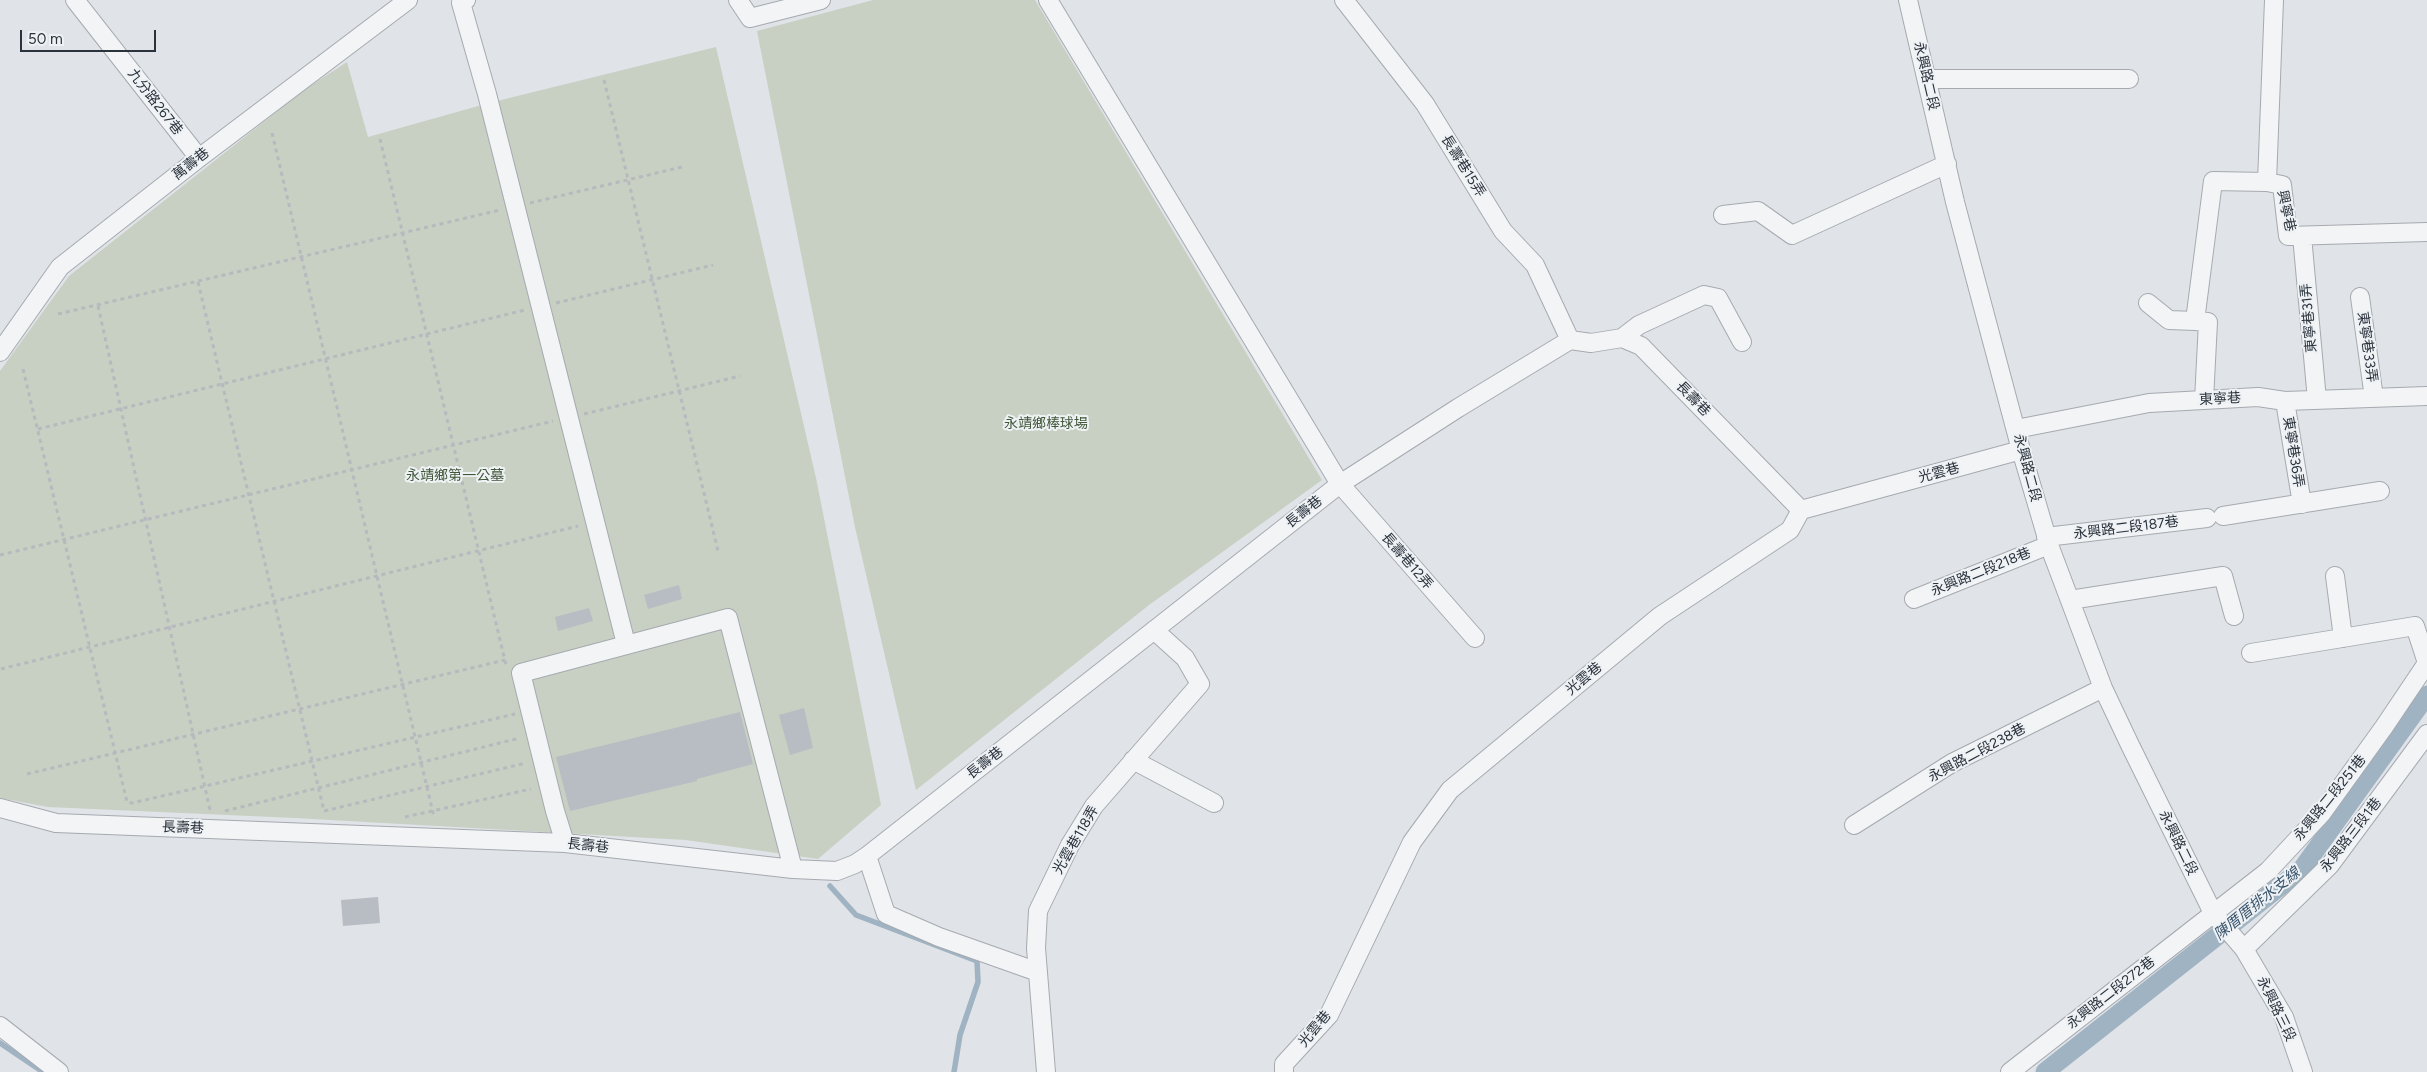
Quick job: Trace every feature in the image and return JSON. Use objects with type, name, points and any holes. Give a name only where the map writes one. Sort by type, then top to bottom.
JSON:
[{"type":"street","name":"九分路267巷","points":[[75,0],[199,158]]},
{"type":"street","name":"萬壽巷","points":[[0,352],[60,267],[199,158],[408,0]]},
{"type":"street","points":[[466,0],[461,3],[541,307],[626,644]]},
{"type":"street","points":[[738,0],[750,18],[822,0]]},
{"type":"street","name":"長壽巷12弄","points":[[1048,0],[1340,484],[1476,638]]},
{"type":"street","name":"永興路二段","points":[[1908,0],[1947,164],[2020,450],[2047,541],[2103,688],[2213,913],[2244,949]]},
{"type":"street","name":"興寧巷","points":[[2274,0],[2267,182],[2282,185],[2288,236],[2427,232]]},
{"type":"street","name":"長壽巷15弄","points":[[1346,1],[1425,104],[1503,231],[1534,265],[1570,340]]},
{"type":"street","points":[[1927,79],[2129,80]]},
{"type":"street","points":[[1723,215],[1758,211],[1792,235],[1947,164]]},
{"type":"street","points":[[2195,321],[2213,181],[2267,182]]},
{"type":"street","name":"東寧巷31弄","points":[[2302,236],[2317,400]]},
{"type":"street","points":[[1570,340],[1591,343],[1622,338],[1638,326],[1704,295],[1718,298],[1742,342]]},
{"type":"street","name":"東寧巷33弄","points":[[2360,297],[2374,398]]},
{"type":"street","points":[[2148,303],[2169,320],[2208,322],[2204,400]]},
{"type":"street","name":"長壽巷","points":[[1622,338],[1641,346],[1801,510]]},
{"type":"street","name":"長壽巷","points":[[0,808],[56,823],[565,843],[793,869],[837,871],[855,864],[867,856],[1340,484],[1458,408],[1570,340]]},
{"type":"street","name":"東寧巷","points":[[2016,429],[2149,403],[2258,396],[2285,401],[2427,396]]},
{"type":"street","name":"東寧巷36弄","points":[[2285,401],[2302,504]]},
{"type":"street","name":"光雲巷","points":[[1284,1072],[1284,1064],[1329,1015],[1412,842],[1450,790],[1660,616],[1790,530],[1801,510],[2020,450]]},
{"type":"street","name":"東寧巷36弄","points":[[2215,517],[2380,491]]},
{"type":"street","name":"永興路二段187巷","points":[[2047,541],[2215,517]]},
{"type":"street","name":"永興路二段218巷","points":[[1914,599],[2047,541]]},
{"type":"street","points":[[2070,600],[2223,576],[2234,616]]},
{"type":"street","points":[[2335,576],[2343,638]]},
{"type":"street","points":[[565,843],[548,785],[521,673],[728,618],[793,869]]},
{"type":"street","points":[[2251,654],[2415,626],[2427,663]]},
{"type":"street","name":"光雲巷118弄","points":[[1046,1072],[1036,948],[1038,911],[1070,845],[1094,806],[1200,684],[1185,658],[1154,630]]},
{"type":"street","name":"永興路二段251巷","points":[[2213,913],[2268,871],[2322,813],[2427,663]]},
{"type":"street","name":"永興路二段238巷","points":[[1854,825],[1952,763],[2103,688]]},
{"type":"street","name":"永興路三段1巷","points":[[2244,949],[2330,865],[2427,734]]},
{"type":"street","points":[[1133,760],[1214,803]]},
{"type":"street","points":[[867,856],[886,914],[939,937],[1038,972]]},
{"type":"street","name":"永興路二段272巷","points":[[2010,1072],[2213,913]]},
{"type":"street","name":"永興路三段","points":[[2244,949],[2284,1017],[2303,1072]]},
{"type":"street","points":[[0,1026],[59,1072]]},
{"type":"path","points":[[604,80],[718,552]]},
{"type":"path","points":[[272,133],[434,817]]},
{"type":"path","points":[[380,139],[505,660],[508,670],[521,673]]},
{"type":"path","points":[[58,314],[682,167]]},
{"type":"path","points":[[38,429],[713,265]]},
{"type":"path","points":[[198,282],[324,811],[542,760]]},
{"type":"path","points":[[98,306],[204,787],[210,810],[216,811]]},
{"type":"path","points":[[23,369],[127,802],[132,803],[204,787],[530,711]]},
{"type":"path","points":[[0,555],[740,376]]},
{"type":"path","points":[[1,669],[595,522]]},
{"type":"path","points":[[28,774],[505,660]]},
{"type":"path","points":[[222,812],[536,734]]},
{"type":"path","points":[[405,817],[548,785]]},
{"type":"green space","name":"永靖鄉棒球場","points":[[873,0],[1035,0],[1322,480],[1149,605],[916,790],[855,527],[757,31]]},
{"type":"green space","name":"永靖鄉第一公墓","points":[[716,47],[816,478],[881,805],[818,859],[686,840],[295,818],[48,807],[0,798],[0,371],[69,276],[304,90],[347,62],[368,137],[489,103]]},
{"type":"building","points":[[679,585],[682,599],[648,609],[644,595]]},
{"type":"building","points":[[589,608],[593,621],[558,631],[555,617]]},
{"type":"building","points":[[804,708],[813,748],[790,755],[779,715]]},
{"type":"building","points":[[740,712],[753,764],[697,779],[697,781],[570,811],[556,757]]},
{"type":"building","points":[[378,897],[380,923],[343,926],[341,900]]},
{"type":"waterway","name":"陳厝厝排水支線","points":[[2045,1072],[2302,869],[2427,695]]},
{"type":"waterway","points":[[830,886],[856,915],[977,961],[978,982],[960,1035],[954,1072]]},
{"type":"waterway","points":[[0,1043],[43,1072]]}]
